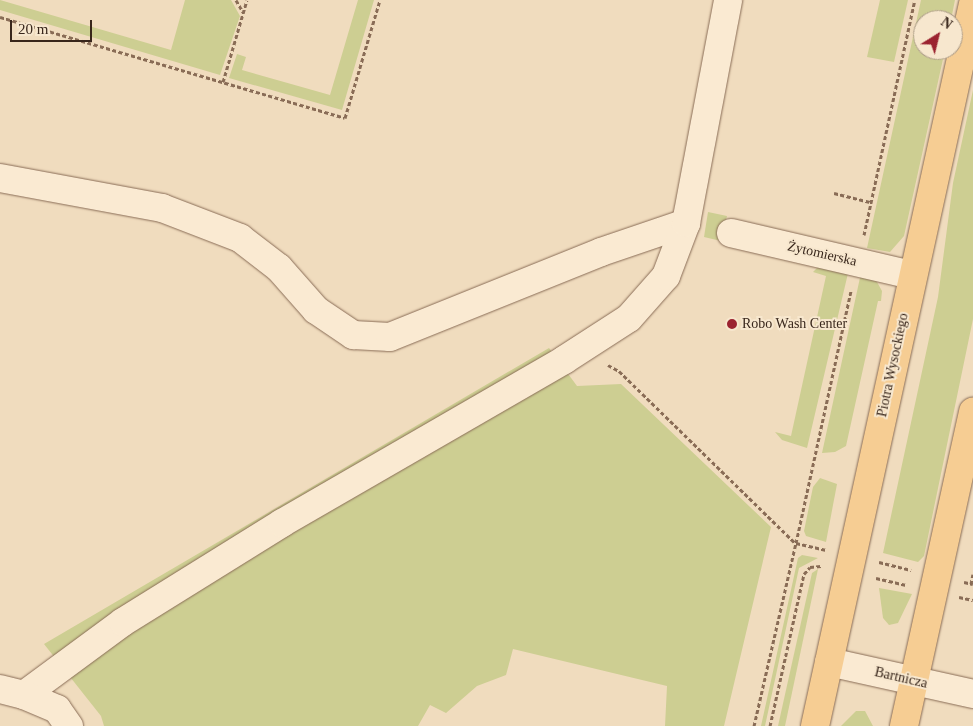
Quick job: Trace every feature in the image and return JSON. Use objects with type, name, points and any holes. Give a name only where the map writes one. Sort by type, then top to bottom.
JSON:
[{"type":"main road","name":"Piotra Wysockiego","points":[[815,726],[912,275],[973,4]]},
{"type":"main road","points":[[904,726],[973,411]]},
{"type":"street","points":[[12,692],[282,523],[564,360],[629,318],[666,276],[686,223],[728,0]]},
{"type":"street","points":[[0,178],[162,208],[240,238],[279,268],[316,310],[353,336],[390,338],[601,252],[686,223]]},
{"type":"street","name":"Żytomierska","points":[[731,233],[912,275]]},
{"type":"street","name":"Bartnicza","points":[[829,662],[973,694]]},
{"type":"street","points":[[12,692],[57,709],[70,726]]},
{"type":"path","points":[[236,0],[243,13]]},
{"type":"path","points":[[223,82],[247,0]]},
{"type":"path","points":[[0,17],[345,118],[380,0]]},
{"type":"path","points":[[834,193],[871,202]]},
{"type":"path","points":[[619,371],[796,543]]},
{"type":"path","points":[[971,584],[973,574]]},
{"type":"green space","points":[[0,0],[171,50],[185,0],[231,0],[240,16],[220,75],[0,10]]},
{"type":"green space","points":[[358,0],[374,0],[342,110],[229,78],[237,54],[246,57],[242,70],[330,95]]},
{"type":"green space","points":[[880,0],[908,0],[894,62],[867,57]]},
{"type":"green space","points":[[921,0],[955,0],[953,10],[919,10]]},
{"type":"green space","points":[[913,37],[913,60],[943,60],[904,236],[890,252],[867,248]]},
{"type":"green space","points":[[973,90],[973,319],[924,556],[918,562],[883,553],[938,297],[953,183]]},
{"type":"green space","points":[[708,212],[727,216],[721,241],[704,237]]},
{"type":"green space","points":[[821,264],[849,269],[807,448],[782,440],[775,432],[791,436],[826,276],[813,272]]},
{"type":"green space","points":[[861,273],[870,274],[877,282],[882,291],[881,301],[878,301],[846,446],[835,452],[822,453]]},
{"type":"green space","points":[[549,348],[577,386],[621,384],[771,527],[724,726],[665,726],[667,686],[513,649],[506,675],[477,686],[446,713],[430,705],[418,726],[104,726],[101,716],[44,644]]},
{"type":"green space","points":[[820,478],[837,484],[826,542],[806,536],[804,531],[813,487]]},
{"type":"green space","points":[[802,555],[818,558],[799,568],[765,726],[761,726],[798,558]]},
{"type":"green space","points":[[818,569],[785,726],[778,726],[812,573]]},
{"type":"green space","points":[[879,588],[912,594],[898,623],[889,625],[883,618]]},
{"type":"green space","points":[[856,711],[865,711],[873,726],[841,726]]},
{"type":"place","name":"Robo Wash Center","points":[[732,324]]}]
